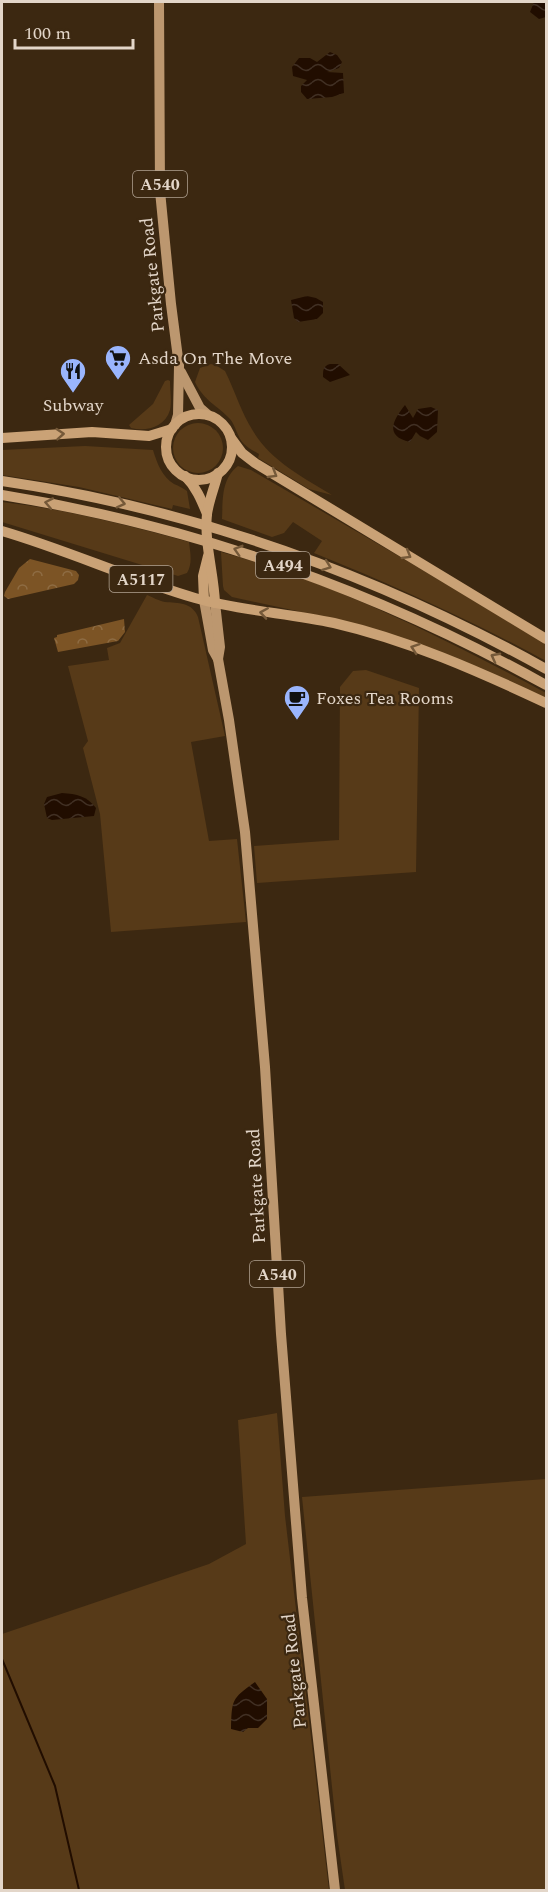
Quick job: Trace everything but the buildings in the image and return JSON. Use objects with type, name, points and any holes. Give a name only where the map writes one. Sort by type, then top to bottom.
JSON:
[{"type":"highway","points":[[2,438],[92,432],[149,436],[173,427],[190,415],[208,415],[220,422],[242,453],[262,467],[546,639]]},
{"type":"highway","points":[[173,427],[167,440],[167,452],[175,469],[185,476],[202,479],[219,473],[231,455],[231,438]]},
{"type":"highway","name":"Parkgate Road","points":[[210,601],[214,579],[209,555],[207,514],[219,473]]},
{"type":"highway","name":"Parkgate Road","points":[[185,476],[198,492],[207,514]]},
{"type":"highway","name":"A494","points":[[2,481],[144,508],[284,550],[402,597],[489,638],[546,669]]},
{"type":"highway","name":"A494","points":[[2,495],[90,511],[183,533],[279,563],[429,624],[546,684]]},
{"type":"highway","name":"A5117","points":[[2,531],[210,601]]},
{"type":"highway","points":[[210,601],[245,610],[333,623],[382,637],[454,662],[546,703]]},
{"type":"main road","name":"Parkgate Road","points":[[159,2],[160,191],[179,366],[180,396],[178,415],[173,427]]},
{"type":"main road","name":"Parkgate Road","points":[[179,366],[189,390],[200,408],[208,415]]},
{"type":"main road","name":"Parkgate Road","points":[[210,601],[220,647],[218,659],[245,832],[265,1067],[281,1334],[302,1598],[335,1890]]},
{"type":"shaded area","points":[[211,364],[225,371],[249,424],[260,442],[278,460],[332,495],[309,489],[258,458],[259,454],[244,444],[230,419],[207,398],[195,382],[200,368]]},
{"type":"shaded area","points":[[165,381],[170,381],[171,407],[168,416],[164,421],[149,429],[131,428],[129,425],[153,404]]},
{"type":"shaded area","points":[[193,423],[203,423],[216,430],[223,443],[223,453],[216,466],[203,473],[193,473],[184,469],[177,462],[173,453],[173,443],[177,434],[184,427]]},
{"type":"shaded area","points":[[85,446],[153,450],[166,478],[187,491],[190,509],[173,505],[172,509],[79,487],[2,475],[2,450]]},
{"type":"shaded area","points":[[238,466],[251,470],[546,644],[546,661],[432,604],[314,553],[322,541],[293,522],[284,533],[272,537],[222,519],[226,483],[232,471]]},
{"type":"shaded area","points":[[2,502],[96,518],[189,542],[191,558],[189,569],[187,573],[178,576],[2,522]]},
{"type":"shaded area","points":[[221,552],[305,579],[387,613],[546,693],[546,700],[476,667],[297,611],[232,597],[223,586]]},
{"type":"shaded area","points":[[147,595],[188,606],[198,617],[225,736],[191,742],[209,841],[237,839],[246,922],[111,932],[100,814],[83,748],[88,741],[68,666],[109,660],[107,648],[120,643]]},
{"type":"shaded area","points":[[366,670],[419,688],[416,872],[257,883],[254,846],[339,840],[340,687],[353,671]]},
{"type":"shaded area","points":[[277,1413],[285,1516],[329,1890],[2,1890],[2,1634],[209,1564],[246,1544],[238,1420]]},
{"type":"shaded area","points":[[546,1479],[546,1890],[345,1890],[337,1835],[302,1497]]},
{"type":"green space","points":[[30,559],[76,571],[79,575],[78,580],[74,584],[8,599],[4,596],[5,592],[19,568]]},
{"type":"green space","points":[[124,619],[125,632],[118,641],[58,652],[54,638],[57,635]]},
{"type":"water","points":[[534,2],[546,2],[546,17],[539,19],[530,12]]},
{"type":"water","points":[[330,52],[337,55],[342,62],[339,68],[327,72],[343,73],[344,93],[332,97],[307,99],[301,92],[301,86],[307,80],[293,76],[292,67],[299,58],[310,58],[317,62]]},
{"type":"water","points":[[307,296],[323,302],[323,313],[317,319],[298,322],[294,318],[291,300]]},
{"type":"water","points":[[330,364],[338,364],[350,375],[330,382],[323,377],[324,369]]},
{"type":"water","points":[[405,405],[413,418],[418,409],[431,407],[438,410],[437,432],[428,440],[416,432],[410,442],[397,436],[394,432],[394,422]]},
{"type":"water","points":[[62,793],[85,798],[96,808],[94,816],[52,820],[47,818],[44,804],[47,797]]},
{"type":"water","points":[[255,1682],[267,1699],[267,1719],[258,1728],[248,1728],[243,1732],[231,1729],[234,1701],[241,1692]]},
{"type":"waterway","points":[[2,1659],[55,1786],[79,1890]]},
{"type":"place","name":"Asda On The Move","points":[[118,381]]},
{"type":"place","name":"Subway","points":[[73,394]]},
{"type":"place","name":"Foxes Tea Rooms","points":[[297,721]]}]
